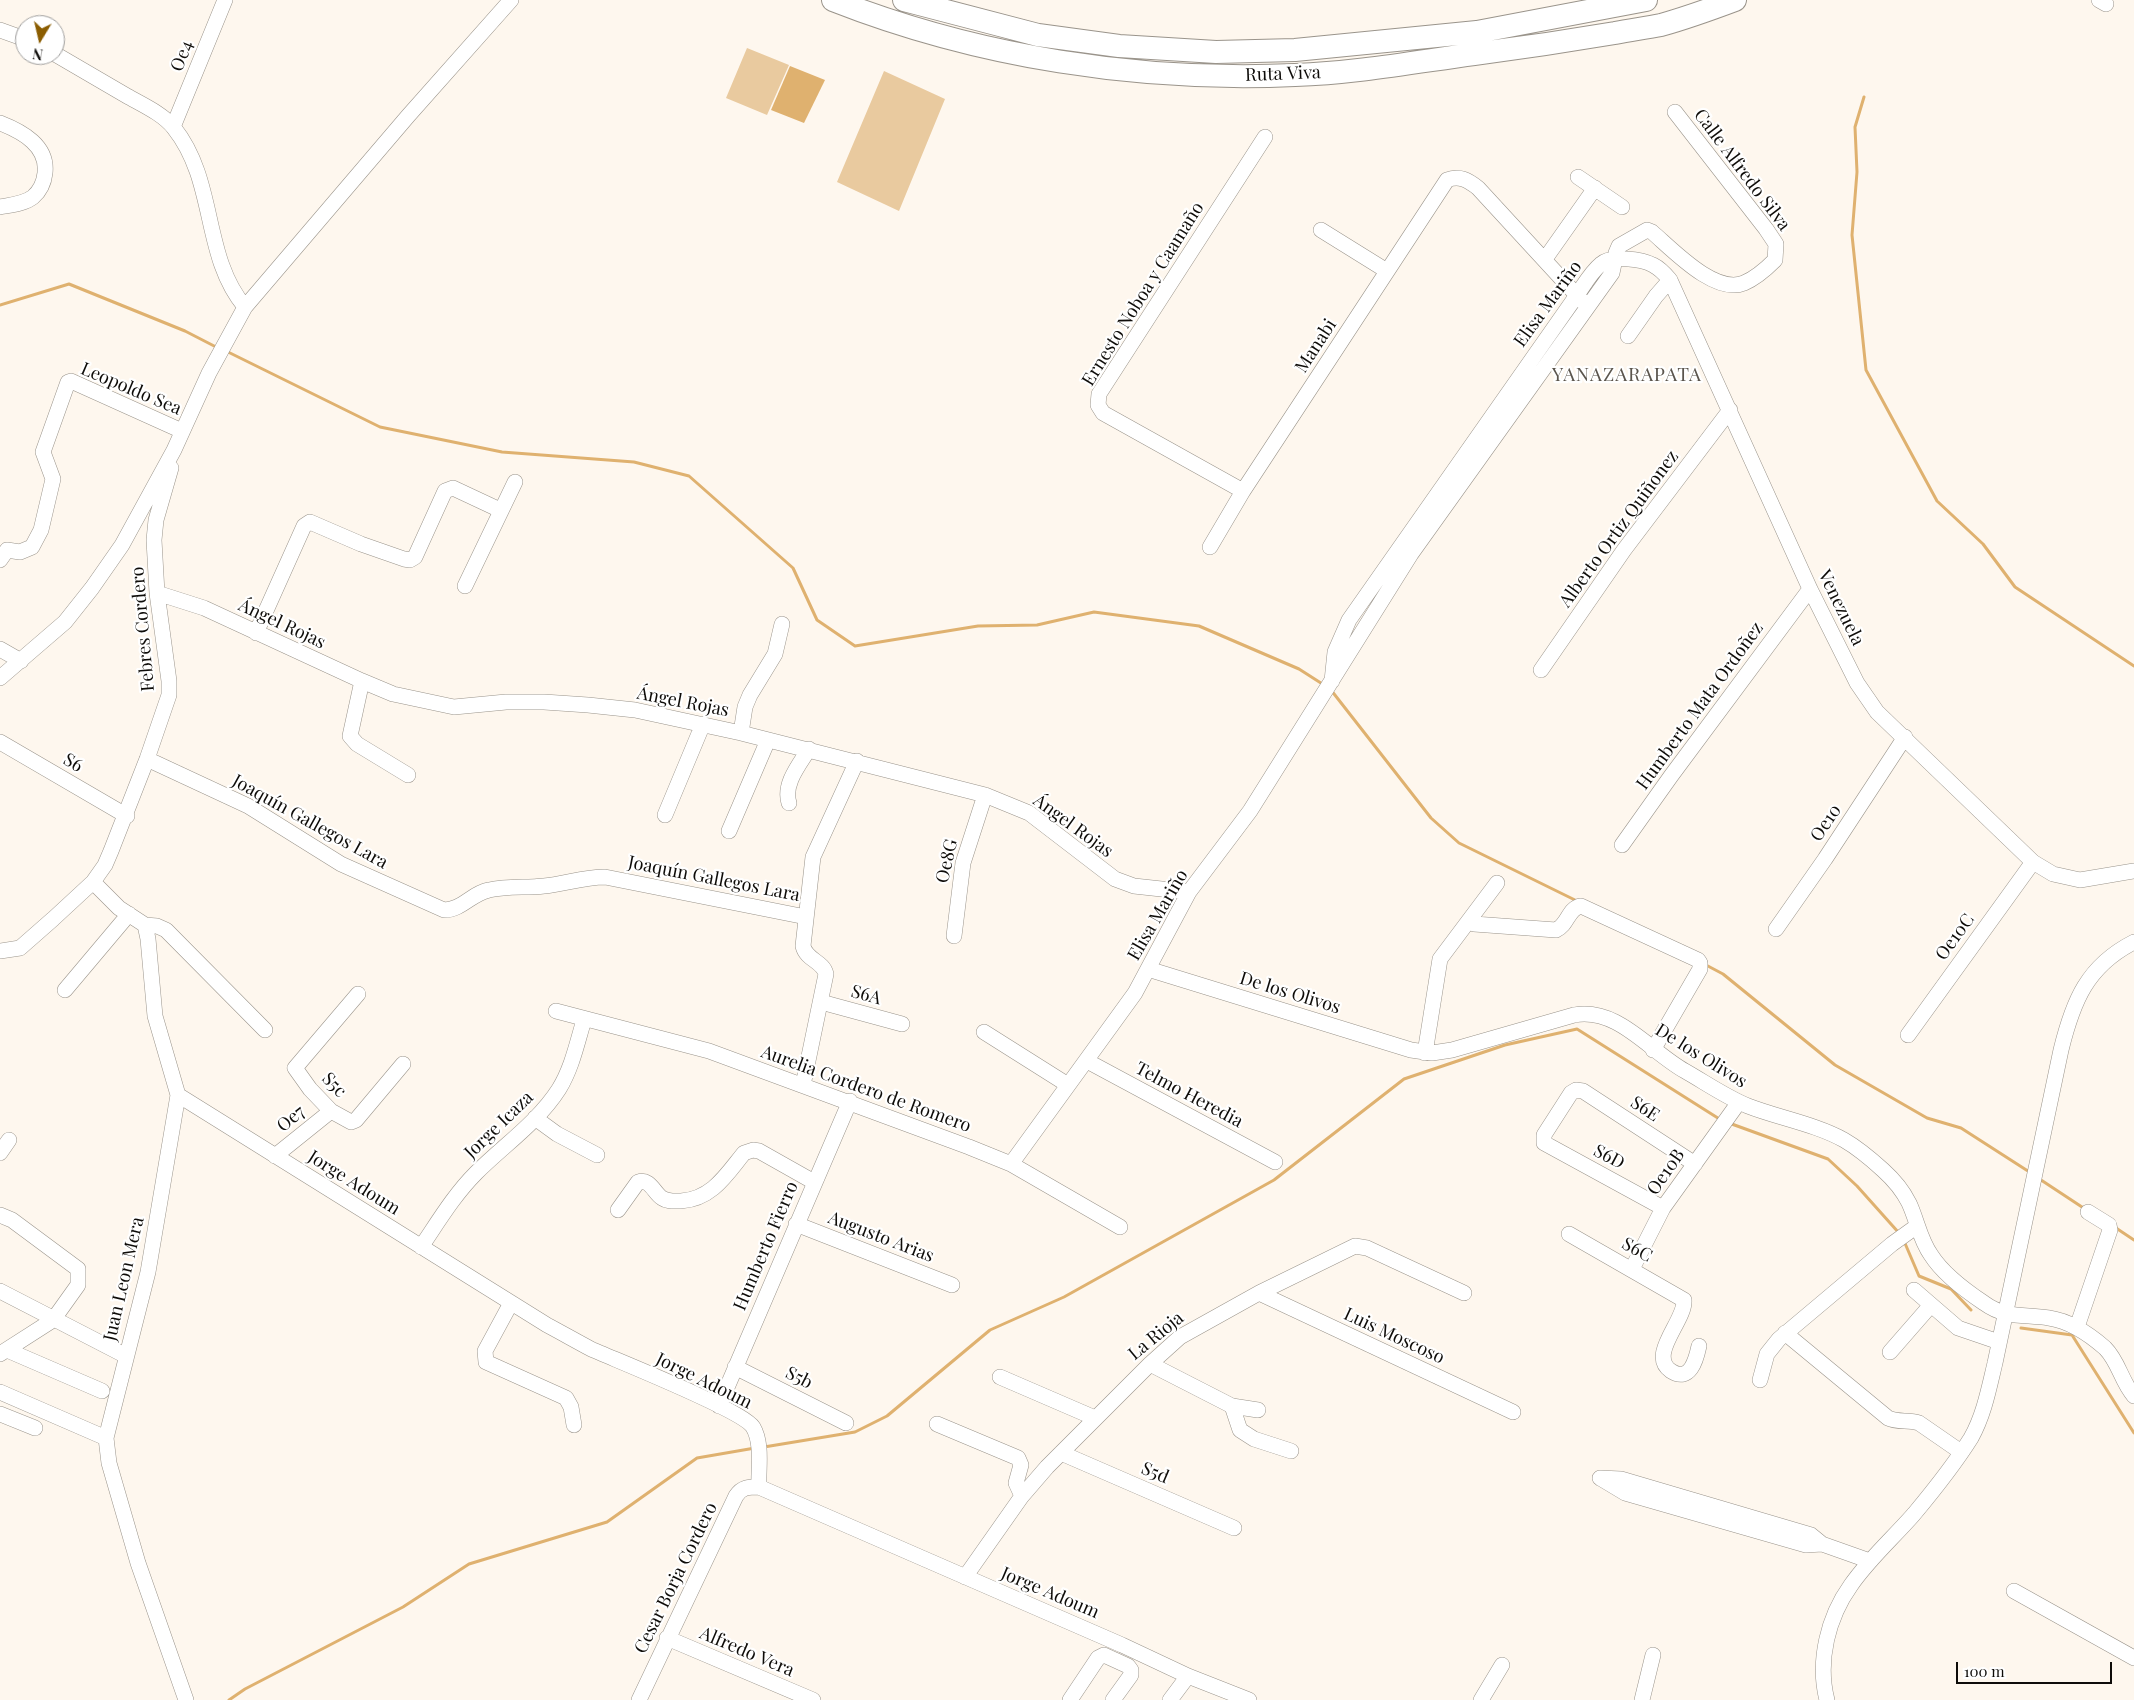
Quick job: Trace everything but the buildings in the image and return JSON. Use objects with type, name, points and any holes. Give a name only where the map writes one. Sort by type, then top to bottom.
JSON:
[{"type":"highway","name":"Ruta Viva","points":[[833,0],[866,13],[938,36],[1030,57],[1124,70],[1214,76],[1305,74],[1378,67],[1569,41],[1660,25],[1735,0]]},
{"type":"highway","name":"Ruta Viva","points":[[904,0],[1038,35],[1119,46],[1216,52],[1295,50],[1477,32],[1571,16],[1646,0]]},
{"type":"street","name":"Oe4","points":[[173,126],[225,0]]},
{"type":"street","points":[[0,678],[65,622],[122,545],[174,450],[209,373],[245,306],[503,3]]},
{"type":"street","points":[[0,30],[15,35]]},
{"type":"street","points":[[65,60],[155,112],[173,126],[190,150],[200,173],[221,264],[228,280],[245,306]]},
{"type":"street","name":"Calle Alfredo Silva","points":[[1617,259],[1616,253],[1619,246],[1647,230],[1652,232],[1707,277],[1723,285],[1742,284],[1763,272],[1775,260],[1776,244],[1766,229],[1675,112]]},
{"type":"street","points":[[0,123],[32,140],[41,151],[46,164],[41,188],[34,197],[0,207]]},
{"type":"street","name":"Ernesto Noboa y Caamaño","points":[[1243,491],[1103,413],[1098,405],[1099,394],[1265,137]]},
{"type":"street","name":"Manabi","points":[[1210,547],[1243,491],[1446,180],[1454,177],[1461,178],[1478,188],[1545,259]]},
{"type":"street","points":[[1578,177],[1622,207]]},
{"type":"street","points":[[1588,307],[1545,259],[1594,188]]},
{"type":"street","points":[[1321,230],[1387,271]]},
{"type":"street","name":"Venezuela","points":[[1617,259],[1651,263],[1661,269],[1670,280],[1810,589],[1857,684],[1877,712],[2033,862],[2053,874],[2080,880],[2134,871]]},
{"type":"street","name":"Elisa Mariño","points":[[1332,681],[1334,659],[1340,638],[1349,620],[1577,295],[1601,263],[1617,259]]},
{"type":"street","name":"Elisa Mariño","points":[[1010,1164],[1126,1006],[1189,892],[1250,811],[1412,554],[1612,273],[1617,259]]},
{"type":"street","points":[[1628,336],[1656,296],[1670,280]]},
{"type":"street","name":"Leopoldo Sea","points":[[2,552],[20,552],[32,547],[41,530],[53,479],[43,452],[68,382],[71,381],[182,431]]},
{"type":"street","name":"Alberto Ortiz Quiñonez","points":[[1541,670],[1624,550],[1730,410]]},
{"type":"street","name":"Febres Cordero","points":[[0,951],[20,948],[93,882],[105,865],[127,816],[147,760],[169,695],[169,681],[157,593],[154,540],[156,520],[174,450]]},
{"type":"street","points":[[465,586],[514,482]]},
{"type":"street","points":[[256,633],[304,526],[310,522],[361,544],[410,560],[415,557],[445,490],[452,488],[500,510]]},
{"type":"street","points":[[1379,576],[1393,584]]},
{"type":"street","name":"Humberto Mata Ordoñez","points":[[1622,846],[1671,776],[1810,589]]},
{"type":"street","name":"Ángel Rojas","points":[[157,593],[204,608],[393,694],[454,707],[506,702],[588,705],[635,710],[703,724],[857,761],[986,795],[1029,813],[1115,879],[1134,886],[1189,892]]},
{"type":"street","points":[[741,733],[745,707],[750,695],[775,654],[782,624]]},
{"type":"street","points":[[0,648],[21,661]]},
{"type":"street","points":[[362,681],[350,736],[357,744],[408,775]]},
{"type":"street","points":[[665,815],[703,724]]},
{"type":"street","name":"Oe10","points":[[1776,929],[1830,851],[1904,737]]},
{"type":"street","points":[[729,831],[768,740]]},
{"type":"street","name":"S6","points":[[0,742],[127,816]]},
{"type":"street","points":[[790,803],[787,796],[789,784],[809,750]]},
{"type":"street","name":"Joaquín Gallegos Lara","points":[[147,760],[248,806],[341,864],[444,910],[457,908],[478,893],[488,890],[541,887],[592,877],[605,877],[806,917]]},
{"type":"street","points":[[803,1085],[821,1002],[825,970],[804,950],[813,857],[857,761]]},
{"type":"street","name":"Oe8G","points":[[954,936],[962,871],[986,795]]},
{"type":"street","name":"Oe10C","points":[[1908,1035],[2033,862]]},
{"type":"street","points":[[93,882],[119,908],[145,926],[157,926],[166,930],[265,1030]]},
{"type":"street","points":[[1425,1052],[1440,958],[1497,883]]},
{"type":"street","points":[[1474,924],[1556,930],[1563,926],[1573,910],[1581,906],[1698,960],[1700,970],[1653,1050]]},
{"type":"street","points":[[65,990],[128,914]]},
{"type":"street","name":"Juan Leon Mera","points":[[145,926],[148,938],[155,1016],[178,1095],[148,1272],[106,1438],[109,1463],[138,1563],[186,1700]]},
{"type":"street","points":[[1827,1700],[1823,1677],[1824,1654],[1828,1634],[1850,1585],[1914,1513],[1962,1452],[1982,1414],[2061,1050],[2074,1006],[2090,976],[2104,961],[2134,942]]},
{"type":"street","name":"De los Olivos","points":[[1148,969],[1425,1052],[1452,1050],[1586,1013],[1597,1014],[1617,1022],[1678,1068],[1737,1100],[1826,1132],[1859,1150],[1886,1172],[1900,1190],[1908,1202],[1913,1229],[1938,1265],[1984,1304],[2004,1314],[2047,1318],[2077,1327],[2104,1347],[2114,1358],[2127,1388],[2134,1396]]},
{"type":"street","name":"S5c","points":[[358,994],[295,1068],[331,1111],[352,1122],[356,1120],[403,1064]]},
{"type":"street","name":"S6A","points":[[821,1002],[902,1024]]},
{"type":"street","name":"Aurelia Cordero de Romero","points":[[556,1011],[584,1020],[691,1046],[850,1101],[1010,1164],[1120,1228]]},
{"type":"street","name":"Jorge Icaza","points":[[421,1247],[448,1206],[474,1175],[535,1118],[551,1100],[566,1075],[584,1020]]},
{"type":"street","points":[[984,1032],[1068,1085]]},
{"type":"street","name":"Telmo Heredia","points":[[1087,1061],[1275,1162]]},
{"type":"street","name":"S6D","points":[[1574,1091],[1544,1135],[1543,1141],[1548,1146],[1661,1206]]},
{"type":"street","name":"S6E","points":[[1574,1091],[1583,1091],[1693,1162]]},
{"type":"street","name":"Jorge Adoum","points":[[178,1095],[511,1303],[592,1349],[719,1406],[749,1422],[754,1429],[758,1448],[758,1484],[965,1577],[1122,1644],[1188,1676],[1249,1700]]},
{"type":"street","name":"Oe10B","points":[[1629,1268],[1661,1206],[1737,1100]]},
{"type":"street","name":"Humberto Fierro","points":[[719,1406],[850,1101]]},
{"type":"street","name":"Oe7","points":[[275,1156],[331,1111]]},
{"type":"street","points":[[535,1118],[557,1134],[597,1154]]},
{"type":"street","points":[[0,1154],[9,1140]]},
{"type":"street","points":[[618,1210],[638,1182],[642,1181],[648,1183],[661,1198],[670,1201],[688,1200],[709,1193],[744,1153],[748,1151],[758,1151],[814,1182]]},
{"type":"street","points":[[2077,1327],[2110,1230],[2109,1226],[2088,1212]]},
{"type":"street","points":[[0,1214],[12,1220],[78,1269],[78,1285],[54,1320],[4,1352]]},
{"type":"street","name":"Augusto Arias","points":[[796,1224],[952,1285]]},
{"type":"street","points":[[1760,1380],[1767,1354],[1785,1333],[1913,1229]]},
{"type":"street","name":"S6C","points":[[1568,1234],[1679,1295],[1684,1302],[1683,1310],[1664,1349],[1663,1360],[1665,1366],[1672,1372],[1678,1374],[1688,1372],[1695,1362],[1699,1346]]},
{"type":"street","name":"La Rioja","points":[[965,1577],[1022,1496],[1095,1418],[1180,1337],[1259,1293],[1355,1246],[1361,1246],[1464,1293]]},
{"type":"street","points":[[1914,1290],[1958,1328],[1999,1342]]},
{"type":"street","points":[[0,1291],[126,1356]]},
{"type":"street","name":"Luis Moscoso","points":[[1259,1293],[1513,1412]]},
{"type":"street","points":[[511,1303],[485,1351],[486,1362],[566,1398],[571,1407],[574,1425]]},
{"type":"street","points":[[1890,1352],[1931,1305]]},
{"type":"street","points":[[1785,1333],[1888,1418],[1919,1422],[1962,1452]]},
{"type":"street","points":[[4,1352],[102,1391]]},
{"type":"street","points":[[1150,1364],[1232,1406],[1258,1410]]},
{"type":"street","name":"S5b","points":[[735,1367],[846,1422]]},
{"type":"street","points":[[1000,1377],[1095,1418]]},
{"type":"street","points":[[0,1392],[106,1438]]},
{"type":"street","points":[[1232,1406],[1240,1430],[1254,1439],[1291,1452]]},
{"type":"street","points":[[0,1414],[35,1428]]},
{"type":"street","points":[[937,1424],[1018,1458],[1021,1465],[1016,1483],[1022,1496]]},
{"type":"street","name":"S5d","points":[[1061,1453],[1234,1528]]},
{"type":"street","points":[[1720,1514],[1621,1479],[1600,1478],[1610,1486],[1625,1493],[1811,1535],[1822,1544],[1870,1561]]},
{"type":"street","name":"Cesar Borja Cordero","points":[[639,1700],[736,1496],[743,1489],[758,1484]]},
{"type":"street","points":[[2014,1591],[2134,1658]]},
{"type":"street","name":"Alfredo Vera","points":[[667,1638],[812,1700]]},
{"type":"street","points":[[1113,1658],[1122,1644]]},
{"type":"street","points":[[1070,1700],[1098,1658],[1104,1655],[1128,1666],[1131,1670],[1130,1675],[1113,1700]]},
{"type":"street","points":[[1642,1700],[1653,1655]]},
{"type":"street","points":[[1481,1700],[1502,1665]]},
{"type":"street","points":[[1170,1700],[1188,1676]]},
{"type":"shaded area","points":[[747,48],[789,65],[767,115],[726,98]]},
{"type":"shaded area","points":[[790,66],[825,80],[804,123],[771,110]]},
{"type":"shaded area","points":[[884,71],[945,99],[899,211],[837,182]]},
{"type":"waterway","points":[[1864,97],[1855,127],[1857,172],[1852,235],[1866,370],[1937,501],[1983,544],[2015,587],[2134,666]]},
{"type":"waterway","points":[[0,305],[69,284],[185,331],[218,348]]},
{"type":"waterway","points":[[226,351],[380,427],[502,452],[634,462],[689,476],[793,568],[817,620],[855,646],[978,626],[1037,625],[1094,612],[1199,626],[1299,669],[1324,685]]},
{"type":"waterway","points":[[1331,690],[1431,818],[1459,843],[1577,901]]},
{"type":"waterway","points":[[1706,965],[1723,974],[1835,1065],[1927,1118],[1961,1128],[2031,1173]]},
{"type":"waterway","points":[[764,1447],[855,1432],[887,1416],[990,1330],[1064,1297],[1274,1180],[1404,1079],[1505,1045],[1577,1029],[1721,1120]]},
{"type":"waterway","points":[[1729,1123],[1828,1159],[1857,1186],[1899,1233]]},
{"type":"waterway","points":[[2038,1178],[2085,1209]]},
{"type":"waterway","points":[[2116,1228],[2134,1240]]},
{"type":"waterway","points":[[1904,1241],[1919,1276],[1951,1289],[1971,1310]]},
{"type":"waterway","points":[[2021,1328],[2072,1335],[2134,1433]]},
{"type":"waterway","points":[[229,1700],[245,1689],[403,1607],[469,1564],[607,1522],[697,1458],[755,1448]]},
{"type":"district","name":"YANAZARAPATA","points":[[1627,375]]}]
